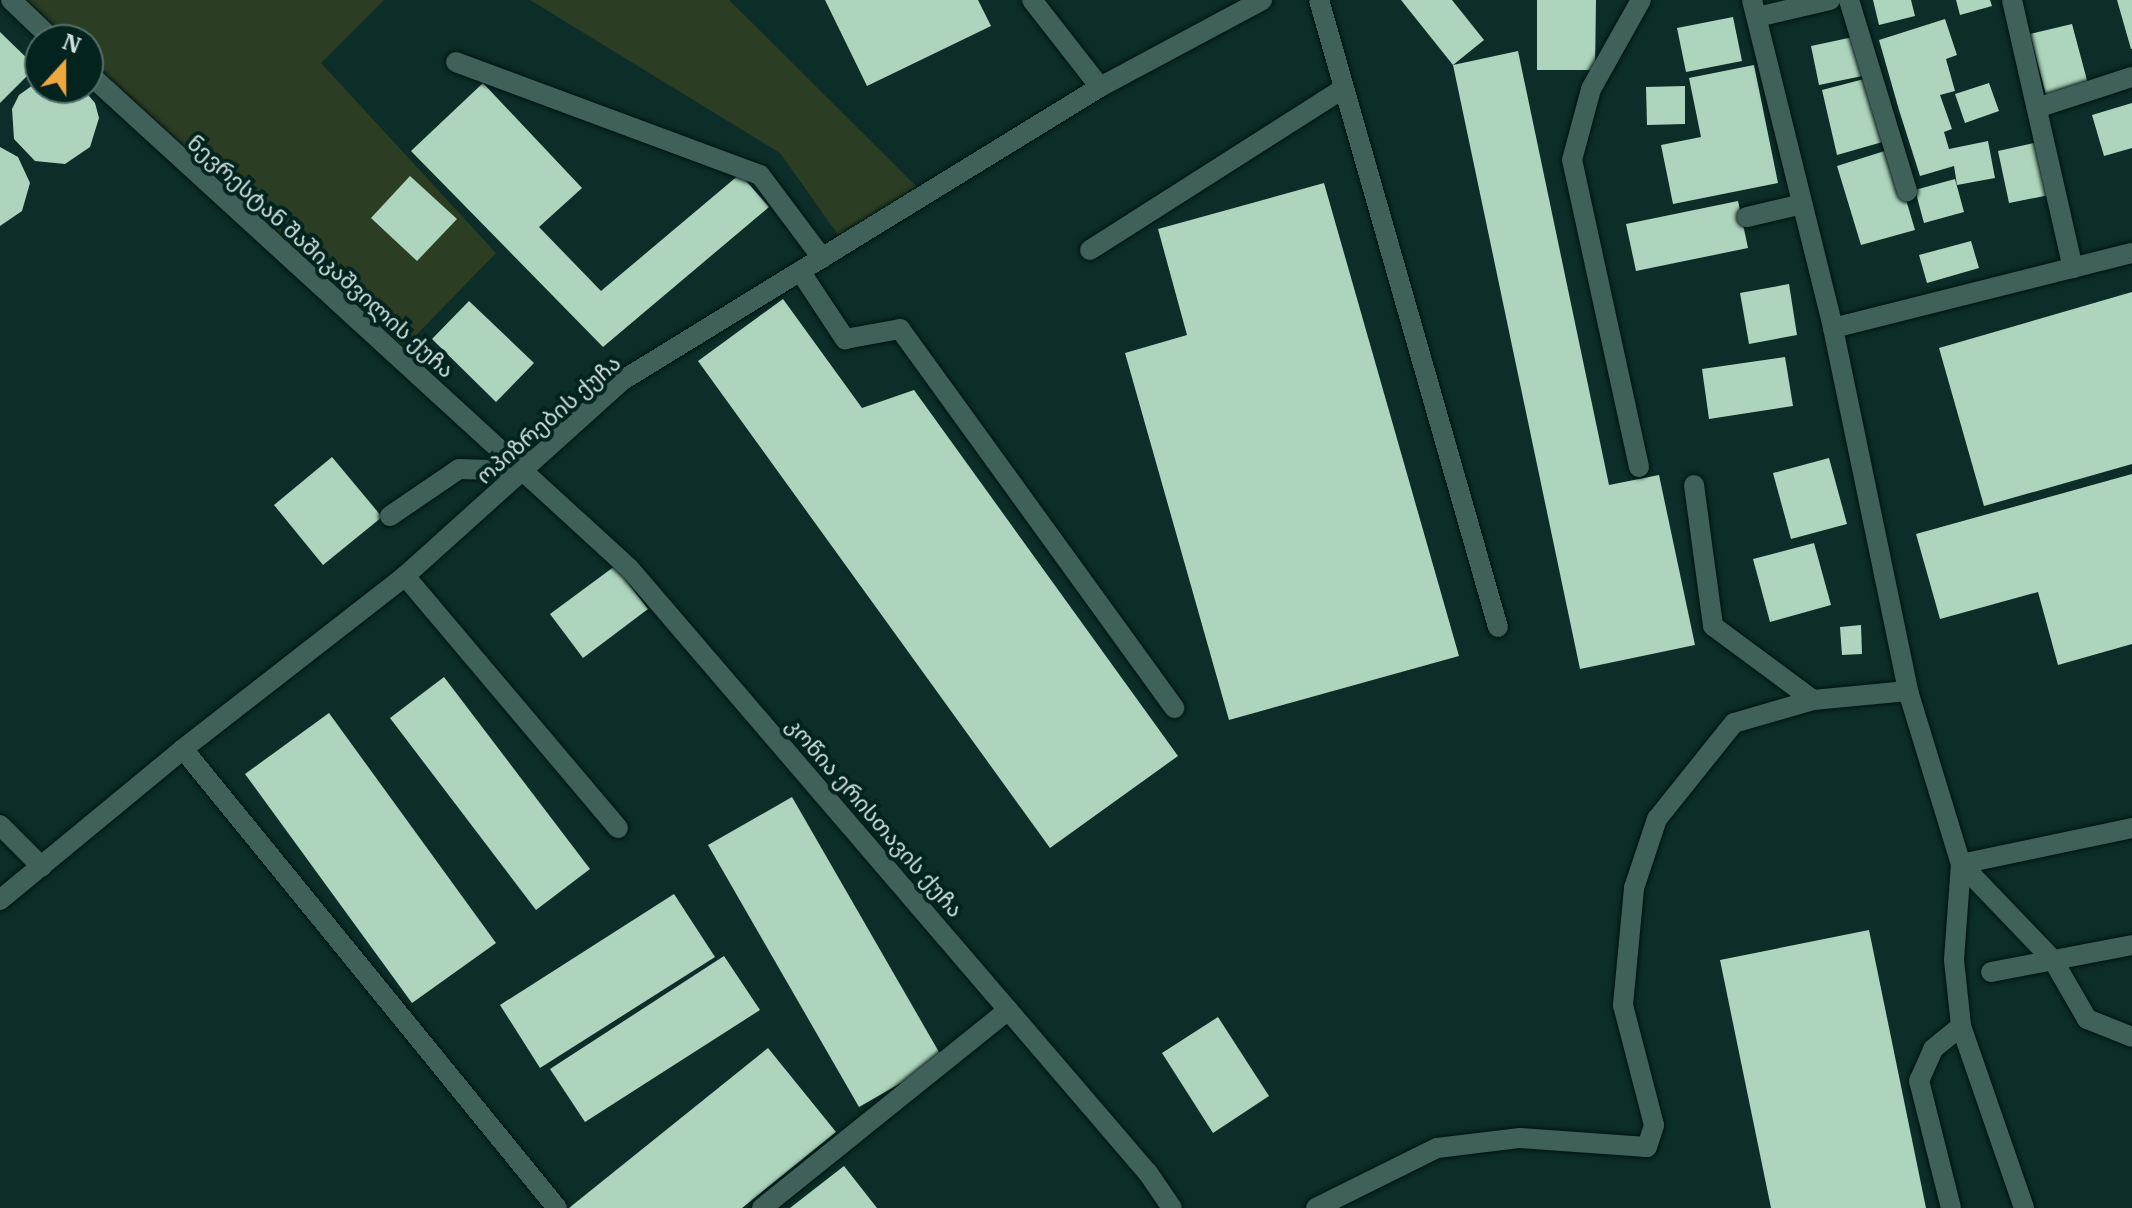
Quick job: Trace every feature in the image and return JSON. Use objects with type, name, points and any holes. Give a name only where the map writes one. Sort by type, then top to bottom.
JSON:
[{"type":"street","points":[[11,0],[36,24]]},
{"type":"street","points":[[1032,0],[1100,87]]},
{"type":"street","name":"ოპიზრების ქუჩა","points":[[0,900],[183,749],[405,576],[623,380],[1100,87],[1262,0]]},
{"type":"street","points":[[1319,0],[1498,627]]},
{"type":"street","points":[[1639,467],[1572,160],[1591,89],[1641,0]]},
{"type":"street","points":[[1830,0],[1754,9],[1833,328],[1908,691],[1961,864],[1954,960],[1961,1026],[2024,1208]]},
{"type":"street","points":[[1849,0],[1907,191]]},
{"type":"street","points":[[2012,0],[2073,268]]},
{"type":"street","points":[[456,62],[760,175],[822,258]]},
{"type":"street","points":[[2037,108],[2132,77]]},
{"type":"street","name":"ნევრესტან შაშიკაშვილის ქუჩა","points":[[104,88],[525,471]]},
{"type":"street","points":[[1090,250],[1344,88]]},
{"type":"street","points":[[1747,217],[1803,204]]},
{"type":"street","points":[[1833,328],[2132,253]]},
{"type":"street","points":[[800,271],[845,339],[900,329],[1174,708]]},
{"type":"street","points":[[390,516],[459,469],[525,471]]},
{"type":"street","name":"კოწია ერისთავის ქუჩა","points":[[525,471],[629,568],[1008,1010],[1172,1208]]},
{"type":"street","points":[[1694,485],[1713,626],[1813,700]]},
{"type":"street","points":[[405,576],[618,828]]},
{"type":"street","points":[[1316,1208],[1437,1148],[1520,1138],[1647,1147],[1654,1125],[1623,1005],[1634,888],[1657,819],[1734,723],[1813,700],[1908,691]]},
{"type":"street","points":[[183,749],[557,1208]]},
{"type":"street","points":[[0,825],[42,867]]},
{"type":"street","points":[[1961,864],[2132,828]]},
{"type":"street","points":[[1961,864],[2053,960],[2087,1019],[2132,1037]]},
{"type":"street","points":[[1991,972],[2132,945]]},
{"type":"street","points":[[762,1208],[1008,1010]]},
{"type":"street","points":[[1951,1208],[1919,1081],[1933,1049],[1961,1026]]},
{"type":"green space","points":[[22,0],[384,0],[321,63],[496,253],[395,357],[104,88],[104,24],[41,24]]},
{"type":"green space","points":[[530,0],[729,0],[924,194],[844,243],[780,153]]},
{"type":"building","points":[[825,0],[978,0],[991,26],[867,86]]},
{"type":"building","points":[[1401,0],[1452,0],[1484,40],[1453,65]]},
{"type":"building","points":[[1537,0],[1596,0],[1595,70],[1537,70]]},
{"type":"building","points":[[1873,0],[1911,0],[1915,16],[1879,25]]},
{"type":"building","points":[[1956,0],[1990,0],[1992,6],[1960,15]]},
{"type":"building","points":[[2117,0],[2132,0],[2132,49],[2131,49]]},
{"type":"building","points":[[1733,17],[1742,61],[1686,72],[1677,28]]},
{"type":"building","points":[[1945,19],[1957,55],[1946,59],[1955,91],[1940,95],[1952,129],[1944,132],[1949,149],[1988,141],[1995,178],[1957,185],[1954,166],[1920,176],[1899,110],[1879,40]]},
{"type":"building","points":[[2072,24],[2088,84],[2046,95],[2030,34]]},
{"type":"building","points":[[0,32],[24,55],[24,79],[0,103]]},
{"type":"building","points":[[1858,36],[1867,75],[1819,85],[1811,46]]},
{"type":"building","points":[[1518,51],[1609,485],[1659,475],[1695,645],[1580,669],[1453,65]]},
{"type":"building","points":[[1754,65],[1778,183],[1673,204],[1661,145],[1701,137],[1689,78]]},
{"type":"building","points":[[1868,78],[1886,141],[1837,155],[1822,90]]},
{"type":"building","points":[[483,83],[582,188],[539,227],[601,291],[740,174],[769,207],[603,347],[411,151]]},
{"type":"building","points":[[1989,83],[1999,111],[1965,123],[1955,94]]},
{"type":"building","points":[[1685,86],[1685,124],[1647,125],[1646,87]]},
{"type":"building","points":[[24,91],[24,104],[95,104],[99,118],[90,147],[65,164],[35,161],[14,139],[12,109]]},
{"type":"building","points":[[2132,103],[2132,148],[2104,156],[2092,115]]},
{"type":"building","points":[[2043,141],[2054,194],[2009,203],[1998,151]]},
{"type":"building","points":[[0,147],[18,157],[30,183],[22,211],[0,226]]},
{"type":"building","points":[[1891,149],[1915,230],[1861,245],[1837,166]]},
{"type":"building","points":[[410,176],[457,219],[417,261],[371,218]]},
{"type":"building","points":[[1955,179],[1964,212],[1924,223],[1915,190]]},
{"type":"building","points":[[1324,183],[1459,656],[1229,720],[1125,353],[1187,335],[1158,229]]},
{"type":"building","points":[[1738,201],[1748,248],[1636,271],[1626,224]]},
{"type":"building","points":[[1971,241],[1979,268],[1927,283],[1919,255]]},
{"type":"building","points":[[1789,284],[1797,335],[1749,344],[1740,293]]},
{"type":"building","points":[[2132,292],[2132,464],[1984,506],[1939,348]]},
{"type":"building","points":[[783,299],[862,408],[914,390],[1178,756],[1050,848],[698,361]]},
{"type":"building","points":[[469,301],[534,363],[496,402],[432,339]]},
{"type":"building","points":[[1785,357],[1793,406],[1709,419],[1702,369]]},
{"type":"building","points":[[332,457],[382,517],[323,565],[274,505]]},
{"type":"building","points":[[1829,458],[1847,524],[1791,539],[1773,473]]},
{"type":"building","points":[[2132,474],[2132,644],[2058,665],[2038,592],[1940,619],[1916,534]]},
{"type":"building","points":[[1814,543],[1831,605],[1770,622],[1753,559]]},
{"type":"building","points":[[615,566],[648,609],[583,658],[550,614]]},
{"type":"building","points":[[1861,625],[1862,654],[1842,655],[1840,627]]},
{"type":"building","points":[[444,677],[590,869],[536,910],[390,718]]},
{"type":"building","points":[[329,713],[496,943],[412,1003],[245,774]]},
{"type":"building","points":[[792,797],[943,1059],[859,1107],[708,845]]},
{"type":"building","points":[[674,894],[715,957],[540,1068],[500,1005]]},
{"type":"building","points":[[1869,930],[1926,1208],[1771,1208],[1720,960]]},
{"type":"building","points":[[724,956],[760,1010],[585,1122],[550,1069]]},
{"type":"building","points":[[1218,1017],[1269,1096],[1213,1133],[1162,1053]]},
{"type":"building","points":[[768,1048],[836,1132],[742,1208],[569,1208]]},
{"type":"building","points":[[844,1166],[877,1208],[790,1208]]}]
